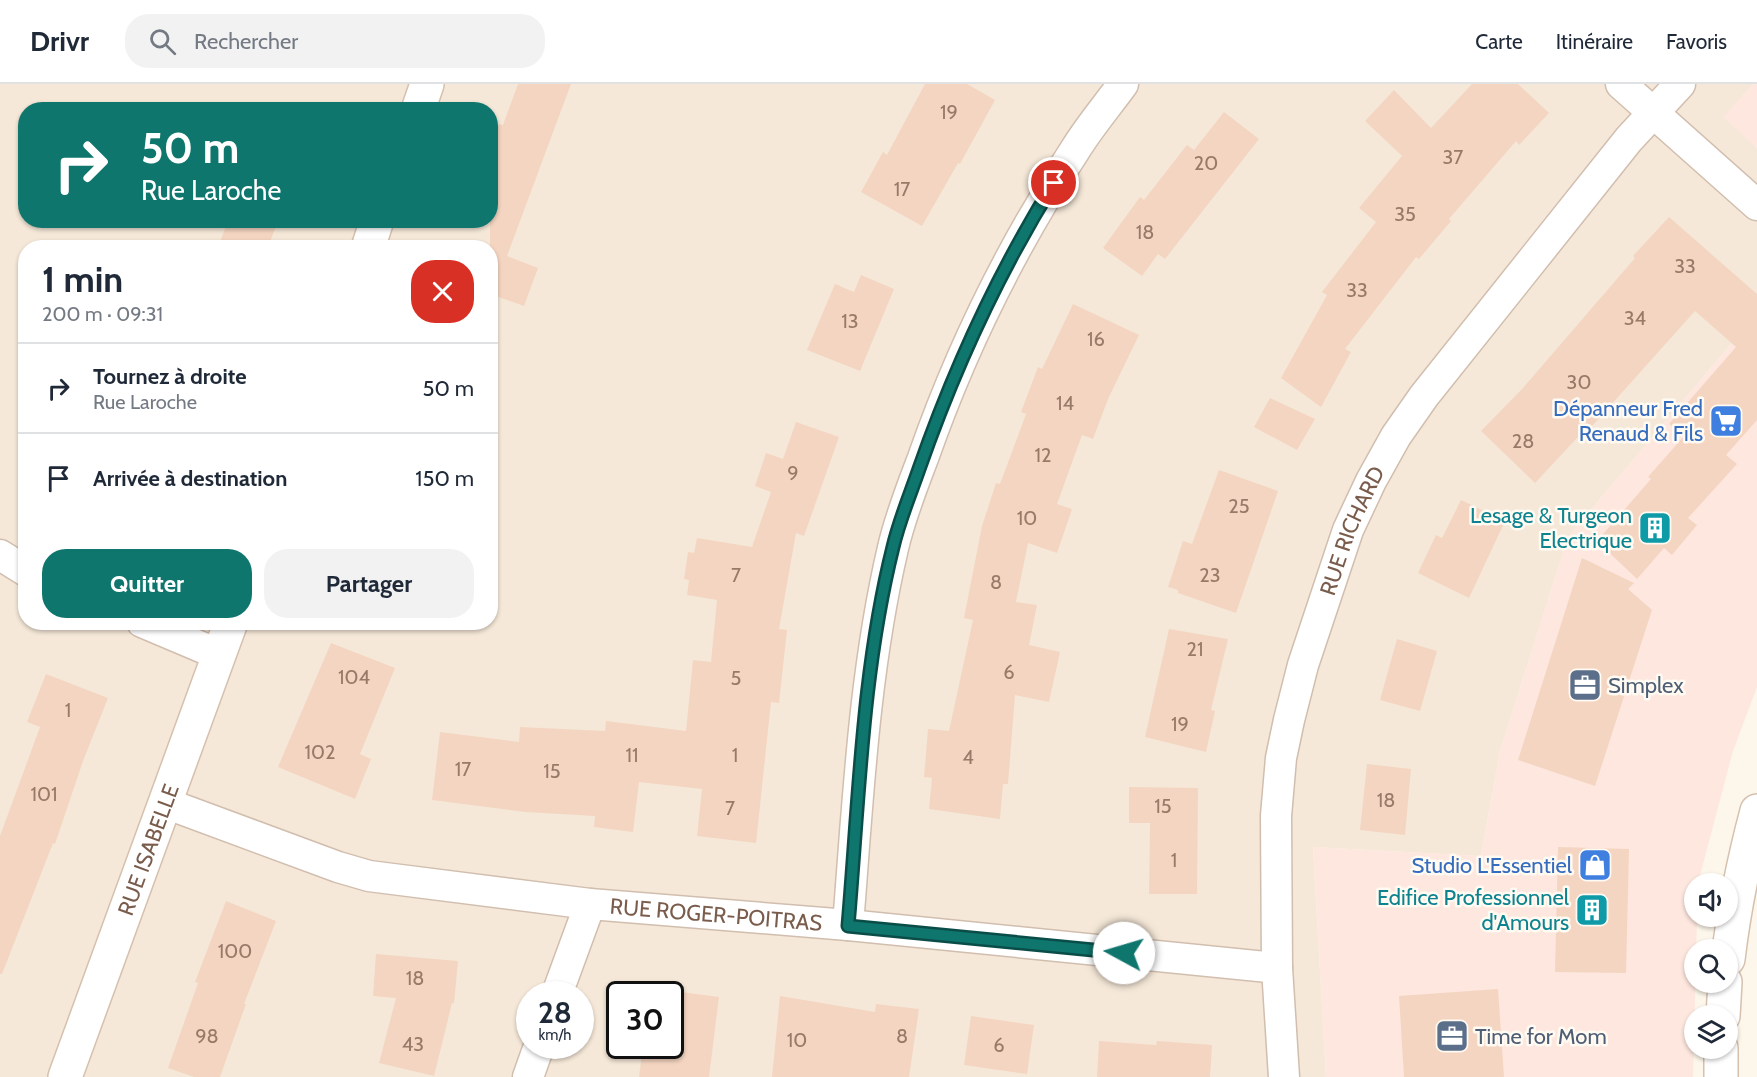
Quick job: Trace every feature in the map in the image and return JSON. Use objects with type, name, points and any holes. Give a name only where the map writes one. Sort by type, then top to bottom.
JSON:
[{"type":"street","points":[[421,102],[427,84]]},
{"type":"street","points":[[848,926],[868,681],[893,546],[904,512],[956,371],[1011,255],[1076,148],[1123,84]]},
{"type":"street","points":[[1621,84],[1757,205]]},
{"type":"street","name":"RUE RICHARD","points":[[1284,1077],[1277,968],[1276,816],[1281,758],[1303,664],[1348,531],[1396,436],[1424,396],[1653,112],[1680,84]]},
{"type":"street","points":[[0,555],[18,566]]},
{"type":"street","points":[[161,630],[220,655]]},
{"type":"street","name":"RUE ISABELLE","points":[[65,1077],[228,630]]},
{"type":"street","name":"RUE ROGER-POITRAS","points":[[165,803],[338,867],[369,876],[590,904],[848,926],[1277,968]]},
{"type":"street","points":[[1730,939],[1745,854],[1757,811]]},
{"type":"street","points":[[562,981],[590,904]]},
{"type":"street","points":[[528,1077],[534,1059]]},
{"type":"street","points":[[1721,1059],[1721,1077]]},
{"type":"shaded area","points":[[0,84],[1753,84],[1724,117],[1757,148],[1757,313],[1568,537],[1500,751],[1481,856],[1313,847],[1326,1077],[0,1077]]},
{"type":"shaded area","points":[[1753,84],[1757,84],[1757,148],[1723,117]]},
{"type":"shaded area","points":[[1757,313],[1757,687],[1733,751],[1701,873],[1684,873],[1684,927],[1697,927],[1696,939],[1684,939],[1684,993],[1695,993],[1695,1005],[1684,1005],[1684,1059],[1693,1059],[1693,1077],[1326,1077],[1313,847],[1481,856],[1500,751],[1568,537]]},
{"type":"building","points":[[518,84],[571,84],[507,256],[538,268],[524,306],[498,297],[498,240],[490,240],[490,228],[498,228],[498,127],[499,124],[503,125]]},
{"type":"building","points":[[925,84],[967,84],[995,100],[922,226],[861,192],[883,152],[887,155]]},
{"type":"building","points":[[1472,84],[1518,84],[1549,113],[1519,145],[1516,141],[1449,219],[1451,221],[1419,259],[1416,257],[1345,349],[1351,352],[1321,407],[1281,378],[1327,295],[1322,292],[1376,222],[1359,208],[1402,156],[1365,121],[1394,90],[1431,128]]},
{"type":"building","points":[[1224,112],[1259,139],[1165,259],[1158,254],[1142,276],[1103,248],[1140,197],[1144,200],[1187,145],[1194,150]]},
{"type":"building","points":[[1669,217],[1757,294],[1757,420],[1726,455],[1737,464],[1688,518],[1697,525],[1672,555],[1664,548],[1637,579],[1597,541],[1651,479],[1648,477],[1684,436],[1669,424],[1736,347],[1695,311],[1592,426],[1590,424],[1535,483],[1481,431],[1523,388],[1635,258],[1633,256]]},
{"type":"building","points":[[225,228],[275,228],[271,240],[221,240]]},
{"type":"building","points":[[861,275],[894,289],[860,371],[807,350],[835,284],[854,292]]},
{"type":"building","points":[[1073,304],[1139,335],[1108,399],[1093,439],[1082,435],[1057,504],[1072,509],[1057,553],[1028,543],[1016,602],[1037,605],[1029,645],[1060,652],[1049,702],[1015,695],[1008,784],[1003,784],[1000,819],[929,809],[932,778],[924,777],[928,729],[949,731],[973,620],[964,618],[982,526],[996,483],[1000,484],[1026,414],[1021,412],[1038,367],[1042,369]]},
{"type":"building","points":[[1270,398],[1315,419],[1297,450],[1254,427]]},
{"type":"building","points":[[796,422],[839,437],[804,536],[796,533],[779,629],[787,630],[779,703],[771,702],[756,843],[697,836],[702,789],[639,782],[633,832],[594,827],[595,816],[525,812],[432,800],[440,732],[519,742],[520,727],[605,731],[606,721],[686,731],[693,660],[711,662],[717,600],[687,595],[689,580],[684,579],[688,552],[694,553],[697,538],[752,547],[771,492],[755,486],[766,453],[783,459]]},
{"type":"building","points":[[1219,470],[1278,491],[1236,613],[1178,593],[1178,590],[1168,587],[1183,541],[1192,544]]},
{"type":"building","points":[[1461,500],[1505,521],[1469,598],[1418,573],[1436,535],[1442,538]]},
{"type":"building","name":"Simplex","points":[[1582,558],[1634,583],[1628,589],[1652,610],[1595,786],[1518,760]]},
{"type":"building","points":[[1169,629],[1228,639],[1211,710],[1215,711],[1206,752],[1145,737]]},
{"type":"building","points":[[1397,639],[1437,651],[1420,711],[1380,700]]},
{"type":"building","points":[[331,643],[395,668],[360,754],[371,759],[355,799],[278,767]]},
{"type":"building","points":[[46,674],[108,698],[83,761],[55,844],[53,843],[2,974],[0,974],[0,836],[40,727],[27,722]]},
{"type":"building","points":[[1367,764],[1411,769],[1405,835],[1360,830]]},
{"type":"building","points":[[1129,787],[1198,788],[1197,894],[1149,894],[1150,823],[1129,823]]},
{"type":"building","name":"Edifice Professionnel d'Amours","points":[[1558,847],[1629,849],[1626,973],[1555,972]]},
{"type":"building","points":[[226,901],[276,921],[244,1004],[246,1004],[220,1077],[194,1077],[168,1068],[198,983],[195,982]]},
{"type":"building","points":[[376,954],[458,961],[454,1003],[452,1003],[434,1076],[379,1063],[396,998],[373,996]]},
{"type":"building","name":"Time for Mom","points":[[1498,989],[1504,1077],[1404,1077],[1399,996]]},
{"type":"building","points":[[684,992],[719,997],[709,1077],[639,1077],[641,1059],[684,1059]]},
{"type":"building","points":[[780,996],[875,1012],[876,1004],[919,1009],[909,1077],[772,1077]]},
{"type":"building","points":[[971,1016],[1034,1025],[1027,1074],[964,1065]]},
{"type":"building","points":[[1099,1041],[1156,1045],[1157,1041],[1212,1045],[1210,1077],[1097,1077]]},
{"type":"place","name":"Dépanneur Fred Renaud & Fils","points":[[1726,421]]},
{"type":"place","name":"Lesage & Turgeon Electrique","points":[[1655,528]]},
{"type":"place","name":"Simplex","points":[[1585,685]]},
{"type":"place","name":"Studio L'Essentiel","points":[[1595,865]]},
{"type":"place","name":"Edifice Professionnel d'Amours","points":[[1592,910]]},
{"type":"place","name":"Time for Mom","points":[[1452,1036]]},
{"type":"route","points":[[1054,183],[1011,255],[956,371],[930,437],[893,546],[868,681],[848,926],[1124,953]]}]
